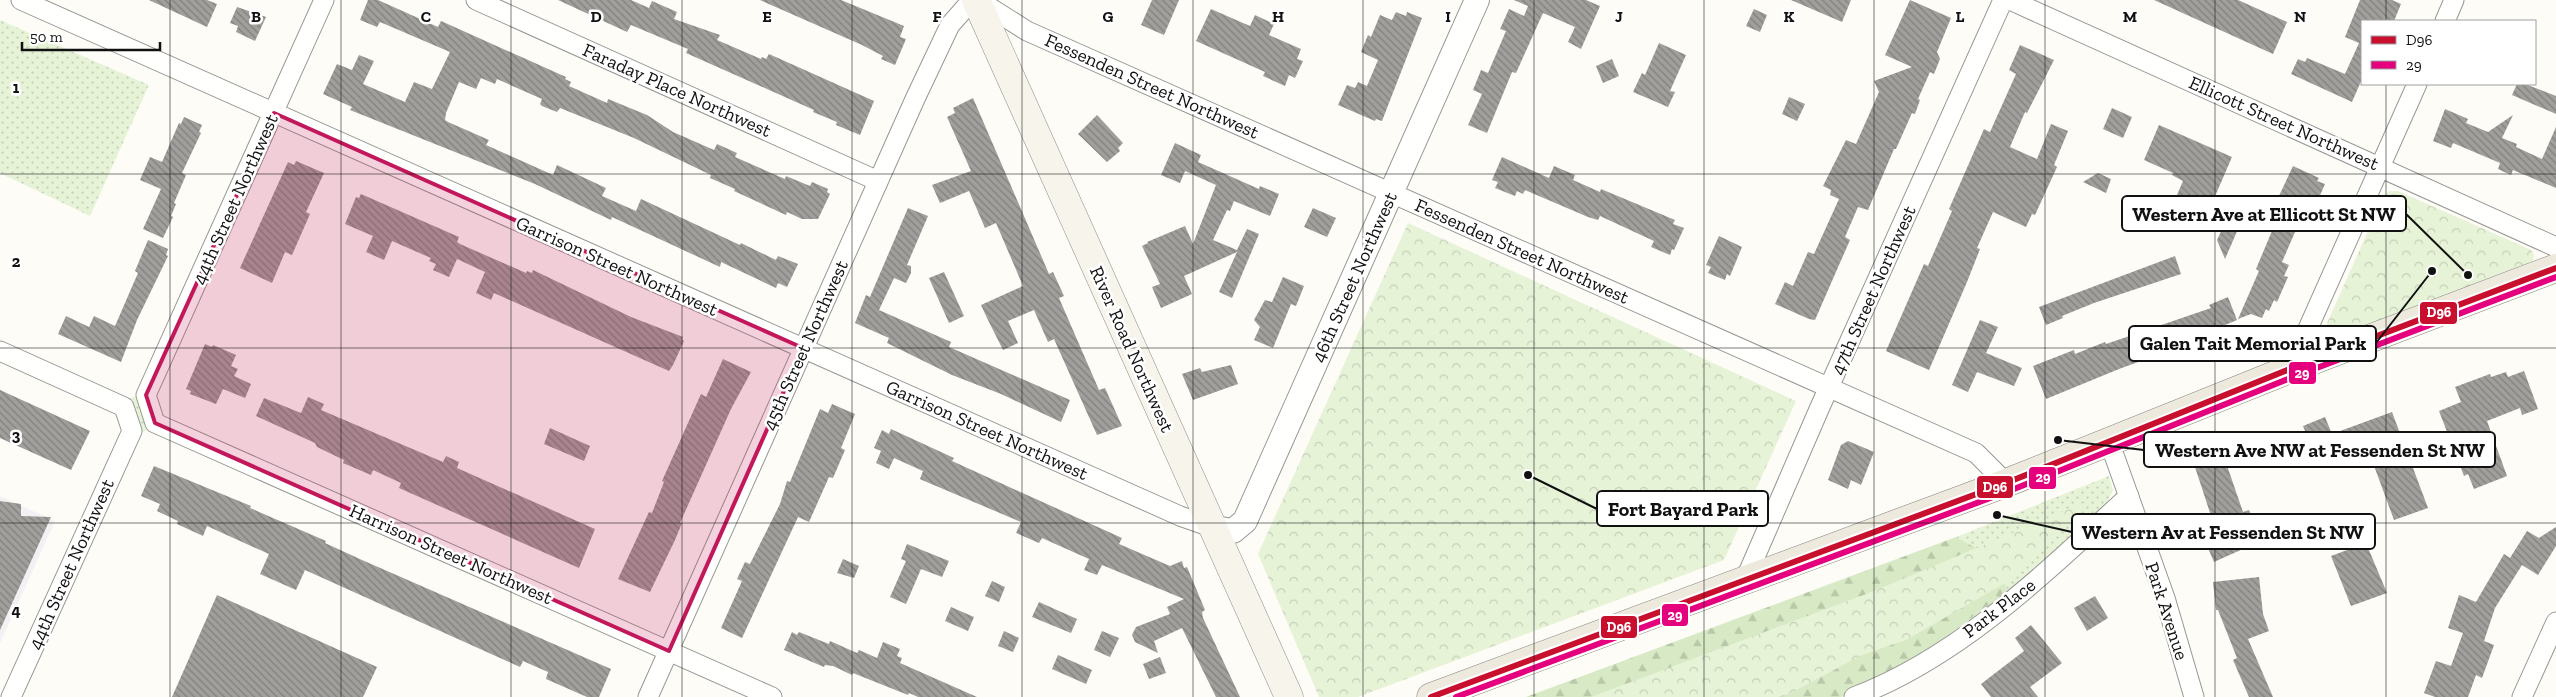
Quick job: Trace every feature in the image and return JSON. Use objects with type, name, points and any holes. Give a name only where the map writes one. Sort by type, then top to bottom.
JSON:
[{"type":"main road","name":"River Road Northwest","points":[[975,0],[1289,697]]},
{"type":"main road","points":[[1430,697],[2006,483],[2290,369],[2556,268]]},
{"type":"street","name":"Garrison Street Northwest","points":[[21,0],[1180,516],[1214,528]]},
{"type":"street","name":"44th Street Northwest","points":[[146,397],[324,0]]},
{"type":"street","name":"Faraday Place Northwest","points":[[476,0],[878,181]]},
{"type":"street","name":"45th Street Northwest","points":[[648,697],[878,181],[950,25],[975,0]]},
{"type":"street","name":"Fessenden Street Northwest","points":[[975,0],[1026,31],[1976,453],[2006,483]]},
{"type":"street","name":"46th Street Northwest","points":[[1214,528],[1233,531],[1245,522],[1477,0]]},
{"type":"street","name":"47th Street Northwest","points":[[1745,580],[2003,0]]},
{"type":"street","name":"Ellicott Street Northwest","points":[[2010,0],[2556,247]]},
{"type":"street","points":[[2445,20],[2454,0]]},
{"type":"street","points":[[2290,369],[2417,85]]},
{"type":"street","name":"44th Street Northwest","points":[[0,351],[124,407],[132,431],[11,697]]},
{"type":"street","name":"Harrison Street Northwest","points":[[146,397],[155,423],[772,697]]},
{"type":"street","name":"Park Avenue","points":[[2109,441],[2165,598],[2194,697]]},
{"type":"street","name":"Park Place","points":[[1854,697],[1899,678],[1989,618],[2046,572],[2129,496]]},
{"type":"street","points":[[2522,697],[2556,622]]},
{"type":"highlighted area","points":[[274,113],[803,348],[669,651],[155,423],[146,395]]},
{"type":"shaded area","points":[[0,496],[55,521],[0,643]]},
{"type":"green space","points":[[0,20],[149,85],[90,216],[0,173]]},
{"type":"green space","points":[[2390,191],[2398,191],[2531,250],[2534,255],[2533,261],[2332,340],[2328,339],[2324,330],[2384,195]]},
{"type":"green space","points":[[1408,223],[1796,401],[1724,560],[1358,697],[1319,697],[1258,554]]},
{"type":"green space","points":[[135,396],[150,429],[142,432],[127,400]]},
{"type":"green space","points":[[2109,476],[2113,490],[2105,506],[2007,592],[1956,537]]},
{"type":"green space","points":[[2091,500],[2012,579],[1906,640],[1862,655],[1791,693],[1778,697],[1591,697],[1869,593]]},
{"type":"green space","points":[[1956,537],[1999,561],[2007,592],[1888,679],[1841,697],[1526,697]]},
{"type":"building","points":[[149,0],[207,0],[217,4],[207,27]]},
{"type":"building","points":[[368,0],[378,0],[438,27],[441,21],[566,77],[565,79],[571,82],[569,86],[607,103],[608,99],[647,115],[673,132],[714,150],[717,144],[737,153],[735,157],[785,179],[786,176],[810,186],[812,182],[828,189],[827,192],[830,194],[818,219],[802,219],[787,212],[786,215],[734,191],[735,189],[710,178],[711,175],[634,138],[560,108],[557,112],[542,106],[540,104],[542,99],[497,79],[495,84],[481,78],[476,89],[459,82],[446,113],[445,120],[489,140],[486,145],[553,175],[557,165],[606,188],[602,196],[636,211],[641,199],[776,260],[778,256],[798,264],[787,287],[778,283],[776,288],[721,262],[720,267],[612,217],[611,220],[535,184],[350,110],[352,107],[323,94],[337,64],[352,70],[359,55],[374,61],[363,84],[405,102],[414,82],[432,89],[450,52],[380,22],[377,27],[360,20]]},
{"type":"building","points":[[558,0],[631,0],[649,8],[652,1],[677,12],[674,19],[720,35],[717,40],[761,59],[762,57],[766,59],[769,54],[874,101],[860,135],[836,125],[837,122],[813,112],[814,110],[686,53],[688,49],[631,25],[627,32]]},
{"type":"building","points":[[760,0],[841,0],[904,26],[900,37],[906,39],[895,65],[881,59],[883,56],[862,45]]},
{"type":"building","points":[[1152,0],[1179,0],[1164,35],[1141,25]]},
{"type":"building","points":[[1514,0],[1586,0],[1600,6],[1581,49],[1568,42],[1575,27],[1543,13],[1516,73],[1512,72],[1487,133],[1468,125],[1482,94],[1473,90],[1481,70],[1488,73],[1506,31],[1500,29],[1509,9],[1524,16],[1528,6]]},
{"type":"building","points":[[1791,0],[1851,0],[1842,22]]},
{"type":"building","points":[[1910,0],[1951,18],[1937,52],[1940,59],[1934,74],[1930,72],[1918,99],[1920,100],[1915,114],[1912,113],[1896,149],[1894,149],[1868,210],[1858,207],[1845,237],[1850,240],[1815,320],[1809,319],[1775,304],[1785,282],[1793,286],[1808,252],[1814,254],[1839,199],[1830,195],[1831,190],[1823,186],[1846,140],[1856,144],[1879,92],[1874,81],[1912,67],[1885,55]]},
{"type":"building","points":[[2154,0],[2238,0],[2287,22],[2273,54]]},
{"type":"building","points":[[2360,0],[2392,0],[2401,4],[2394,20],[2361,20],[2361,81],[2352,102],[2291,74],[2298,59],[2305,62],[2307,58],[2345,74],[2359,43],[2345,37]]},
{"type":"building","points":[[237,7],[266,17],[255,41],[236,32],[238,26],[230,23]]},
{"type":"building","points":[[1211,9],[1250,26],[1255,15],[1274,24],[1269,35],[1301,49],[1297,59],[1303,61],[1295,78],[1289,75],[1285,86],[1263,76],[1265,72],[1196,41]]},
{"type":"building","points":[[1754,9],[1767,15],[1760,32],[1746,26]]},
{"type":"building","points":[[1396,12],[1406,16],[1407,12],[1422,18],[1382,121],[1376,119],[1375,121],[1338,105],[1347,85],[1355,88],[1358,82],[1367,86],[1378,60],[1361,52],[1368,35],[1371,37],[1380,15],[1392,20]]},
{"type":"building","points":[[1659,43],[1686,55],[1670,91],[1675,92],[1668,107],[1633,92],[1642,73],[1645,75]]},
{"type":"building","points":[[2020,45],[2054,60],[2027,113],[2025,112],[2010,147],[2037,159],[2051,124],[2068,131],[2054,165],[2057,167],[2035,215],[2032,214],[2026,227],[1993,212],[1977,248],[1980,249],[1967,282],[1929,370],[1886,351],[1924,264],[1928,266],[1952,211],[1949,209],[1984,129],[1990,132],[2016,74],[2009,70]]},
{"type":"building","points":[[1612,59],[1619,76],[1603,83],[1596,66]]},
{"type":"building","points":[[2517,85],[2528,85],[2556,96],[2556,114],[2512,95]]},
{"type":"building","points":[[1789,97],[1805,104],[1797,121],[1782,114]]},
{"type":"building","points":[[973,98],[1049,274],[1053,272],[1064,296],[1059,298],[1099,390],[1105,388],[1122,426],[1097,435],[1054,339],[1048,342],[1034,310],[1008,321],[1018,343],[1003,350],[981,305],[1023,286],[996,223],[985,228],[969,191],[940,203],[932,185],[971,171],[947,117],[955,113],[953,108]]},
{"type":"building","points":[[2112,108],[2132,117],[2123,138],[2103,129]]},
{"type":"building","points":[[2445,109],[2468,119],[2466,123],[2488,132],[2513,115],[2502,138],[2517,144],[2516,147],[2542,159],[2556,127],[2556,188],[2513,170],[2511,175],[2498,169],[2500,163],[2453,143],[2451,148],[2433,141]]},
{"type":"building","points":[[1097,115],[1123,143],[1118,148],[1120,151],[1107,162],[1078,134]]},
{"type":"building","points":[[184,117],[202,125],[199,132],[201,133],[182,173],[186,175],[174,203],[176,204],[171,216],[173,217],[163,238],[143,229],[161,189],[140,180],[150,157],[162,162],[179,123],[181,124]]},
{"type":"building","points":[[2159,125],[2232,157],[2213,201],[2200,195],[2187,227],[2167,218],[2183,181],[2172,175],[2173,173],[2144,160]]},
{"type":"building","points":[[1175,143],[1201,155],[1198,162],[1259,189],[1260,186],[1279,194],[1270,216],[1234,201],[1230,211],[1227,210],[1213,240],[1237,250],[1247,229],[1259,234],[1232,298],[1219,292],[1237,252],[1184,276],[1192,294],[1161,308],[1152,287],[1160,284],[1142,246],[1147,242],[1185,226],[1193,244],[1216,185],[1185,171],[1180,183],[1161,175]]},
{"type":"building","points":[[1502,157],[1549,178],[1554,166],[1575,175],[1573,180],[1600,192],[1601,189],[1675,220],[1673,224],[1684,228],[1674,250],[1672,249],[1670,255],[1651,247],[1654,241],[1600,216],[1598,220],[1588,217],[1525,190],[1523,194],[1517,191],[1515,196],[1495,188],[1498,182],[1492,180]]},
{"type":"building","points":[[296,161],[324,173],[306,212],[310,214],[292,255],[285,252],[272,283],[240,268],[288,162],[294,165]]},
{"type":"building","points":[[2293,166],[2319,178],[2317,181],[2325,184],[2318,200],[2311,197],[2308,202],[2282,262],[2289,265],[2284,276],[2288,277],[2277,302],[2274,300],[2269,311],[2266,309],[2262,318],[2251,314],[2238,319],[2259,271],[2256,269],[2272,231],[2264,228]]},
{"type":"building","points":[[2098,173],[2111,179],[2106,193],[2083,182]]},
{"type":"building","points":[[361,194],[459,237],[457,242],[460,244],[526,273],[527,271],[532,273],[533,270],[631,317],[683,337],[684,341],[673,365],[669,371],[494,293],[491,300],[476,293],[485,272],[457,259],[449,277],[433,270],[436,264],[429,261],[431,258],[392,241],[384,260],[366,252],[373,236],[345,224],[356,197],[359,198]]},
{"type":"building","points":[[908,208],[928,216],[907,265],[911,266],[911,273],[906,283],[894,278],[879,310],[951,342],[949,347],[1070,400],[1061,422],[1001,394],[952,375],[887,343],[889,338],[855,323],[866,295],[870,297]]},
{"type":"building","points":[[1313,208],[1336,218],[1327,237],[1304,227]]},
{"type":"building","points":[[2229,215],[2242,220],[2225,259],[2217,240]]},
{"type":"building","points":[[1719,236],[1742,247],[1730,276],[1727,274],[1725,280],[1708,273],[1711,267],[1706,265]]},
{"type":"building","points":[[148,240],[168,249],[166,255],[168,256],[137,320],[121,362],[58,334],[66,316],[89,327],[94,316],[115,326],[138,273],[135,271]]},
{"type":"building","points":[[2175,256],[2181,274],[2094,303],[2062,316],[2063,318],[2046,325],[2039,307]]},
{"type":"building","points":[[944,272],[964,316],[949,323],[929,278]]},
{"type":"building","points":[[1283,277],[1304,286],[1296,306],[1291,304],[1273,348],[1254,340],[1260,327],[1254,320],[1265,300],[1272,302]]},
{"type":"building","points":[[2228,297],[2237,320],[2211,331],[2212,335],[2119,369],[2046,399],[2033,366],[2074,350],[2075,354],[2105,342],[2106,344],[2211,308],[2209,305]]},
{"type":"building","points":[[1980,320],[1998,327],[1986,353],[2022,368],[2014,386],[1977,372],[1968,392],[1952,385]]},
{"type":"building","points":[[205,344],[212,347],[213,345],[236,355],[231,366],[238,369],[234,376],[251,384],[245,398],[223,389],[216,404],[190,394],[191,391],[186,389]]},
{"type":"building","points":[[723,359],[751,372],[731,409],[680,523],[682,523],[675,540],[650,592],[618,579],[649,512],[652,513],[664,482],[662,481],[701,394],[706,397]]},
{"type":"building","points":[[1231,365],[1238,384],[1193,400],[1182,374],[1200,368],[1202,372]]},
{"type":"building","points":[[2524,371],[2538,409],[2522,415],[2520,408],[2487,421],[2507,476],[2474,489],[2468,474],[2464,476],[2439,411],[2461,402],[2455,387],[2490,374],[2491,377],[2506,372],[2508,377]]},
{"type":"building","points":[[0,390],[90,431],[71,470],[0,438]]},
{"type":"building","points":[[308,397],[324,404],[321,410],[443,462],[446,456],[459,462],[457,468],[595,529],[579,568],[399,488],[401,483],[373,470],[371,475],[343,463],[344,460],[317,447],[315,443],[256,416],[264,398],[301,413]]},
{"type":"building","points":[[832,404],[855,414],[841,448],[845,450],[833,478],[829,477],[809,522],[798,517],[742,638],[721,628],[742,581],[737,579],[745,562],[750,564],[780,504],[787,481],[790,482],[820,409],[828,413]]},
{"type":"building","points":[[2392,412],[2428,508],[2394,520],[2366,444],[2319,465],[2303,426],[2325,417],[2332,434]]},
{"type":"building","points":[[550,428],[590,446],[584,461],[544,444]]},
{"type":"building","points":[[891,429],[954,458],[952,461],[1122,538],[1119,544],[1170,566],[1182,561],[1184,568],[1187,567],[1205,610],[1202,612],[1203,618],[1240,697],[1216,697],[1182,628],[1154,641],[1158,653],[1135,642],[1132,635],[1136,627],[1170,614],[1167,607],[1184,599],[1102,565],[1097,575],[1084,570],[1089,559],[1042,538],[1039,543],[1016,533],[1021,522],[920,479],[923,471],[894,458],[889,469],[876,463],[881,451],[874,448],[882,430],[889,434]]},
{"type":"building","points":[[1848,441],[1874,452],[1861,485],[1851,480],[1848,489],[1828,480],[1841,445]]},
{"type":"building","points":[[2222,451],[2243,512],[2249,510],[2263,540],[2214,562],[2205,541],[2214,536],[2210,527],[2214,525],[2193,461]]},
{"type":"building","points":[[154,466],[251,506],[250,508],[326,541],[325,543],[362,560],[611,669],[599,697],[587,697],[546,679],[548,672],[523,661],[520,667],[305,570],[296,590],[260,574],[269,554],[207,526],[203,536],[177,524],[178,521],[157,511],[160,504],[141,496]]},
{"type":"building","points":[[0,501],[21,504],[21,516],[51,517],[0,630]]},
{"type":"building","points":[[2556,527],[2556,546],[2538,575],[2522,565],[2495,608],[2484,641],[2494,645],[2482,678],[2476,675],[2468,697],[2435,697],[2424,693],[2436,661],[2451,666],[2463,633],[2448,628],[2459,595],[2476,602],[2504,554],[2510,558],[2527,531],[2539,538]]},
{"type":"building","points":[[2366,543],[2387,593],[2351,606],[2331,556]]},
{"type":"building","points":[[907,544],[949,561],[942,577],[921,569],[906,604],[890,597],[906,561],[901,559]]},
{"type":"building","points":[[843,559],[859,566],[854,578],[837,573]]},
{"type":"building","points":[[2259,577],[2263,614],[2269,631],[2248,639],[2273,697],[2249,697],[2233,660],[2237,658],[2218,610],[2216,610],[2213,582]]},
{"type":"building","points":[[992,581],[1005,587],[999,602],[985,596]]},
{"type":"building","points":[[217,595],[377,667],[363,697],[172,697]]},
{"type":"building","points":[[2095,596],[2108,618],[2087,631],[2074,608]]},
{"type":"building","points":[[1039,602],[1077,619],[1071,633],[1032,617]]},
{"type":"building","points":[[951,607],[974,617],[968,631],[945,621]]},
{"type":"building","points":[[2031,625],[2062,663],[2030,687],[2038,697],[1991,697],[1981,684],[2024,651],[2015,638]]},
{"type":"building","points":[[1004,631],[1019,638],[1013,652],[998,646]]},
{"type":"building","points":[[1102,631],[1119,638],[1110,657],[1094,650]]},
{"type":"building","points":[[792,632],[797,635],[799,632],[829,644],[830,641],[857,653],[859,650],[877,658],[883,642],[900,649],[897,656],[902,658],[900,663],[977,697],[918,697],[909,693],[908,695],[853,673],[852,675],[833,666],[825,665],[824,667],[784,650]]},
{"type":"building","points":[[1058,655],[1092,670],[1086,684],[1052,669]]},
{"type":"building","points":[[1160,657],[1166,673],[1149,679],[1143,664]]},
{"type":"transit line","name":"D96","points":[[1431,697],[2006,483],[2290,369],[2556,268]]},
{"type":"transit line","name":"29","points":[[1456,697],[2009,491],[2293,377],[2556,277]]},
{"type":"place","name":"Galen Tait Memorial Park","points":[[2432,271]]},
{"type":"place","name":"Western Ave at Ellicott St NW","points":[[2468,275]]},
{"type":"place","name":"Western Ave NW at Fessenden St NW","points":[[2058,440]]},
{"type":"place","name":"Fort Bayard Park","points":[[1528,475]]},
{"type":"place","name":"Western Av at Fessenden St NW","points":[[1997,515]]}]
